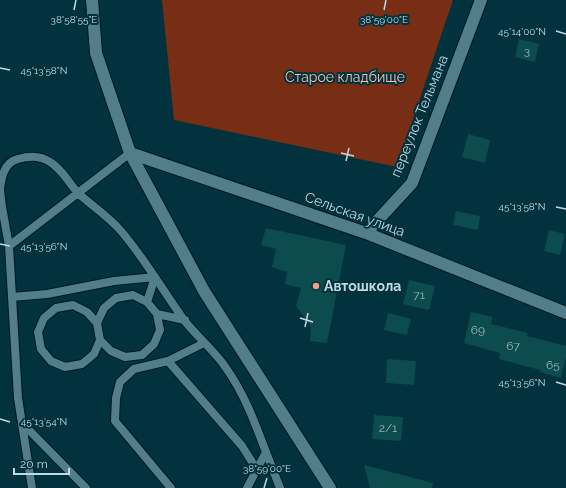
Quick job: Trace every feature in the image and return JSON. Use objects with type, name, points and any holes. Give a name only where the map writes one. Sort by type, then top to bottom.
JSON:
[{"type":"street","points":[[92,0],[96,53],[130,153],[204,292],[330,488]]},
{"type":"street","name":"переулок Тельмана","points":[[366,233],[412,183],[481,0]]},
{"type":"street","name":"Сельская улица","points":[[130,153],[366,233],[566,313]]},
{"type":"lane","points":[[10,246],[130,153]]},
{"type":"lane","points":[[32,488],[18,398],[10,246],[0,190],[0,180],[4,170],[11,161],[27,156],[38,157],[50,161],[62,172],[78,193],[121,230],[156,277],[185,320],[230,374],[248,407],[280,488]]},
{"type":"lane","points":[[12,297],[47,294],[114,281],[156,277]]},
{"type":"lane","points":[[147,302],[156,277]]},
{"type":"lane","points":[[97,323],[104,308],[116,298],[133,295],[147,302],[157,314],[160,330],[154,344],[142,355],[125,357],[111,351],[100,340]]},
{"type":"lane","points":[[73,305],[87,312],[97,323],[100,340],[94,354],[82,364],[65,367],[51,361],[41,349],[38,332],[44,318],[56,308],[73,305]]},
{"type":"lane","points":[[157,314],[185,320]]},
{"type":"lane","points":[[170,488],[115,422],[116,398],[120,382],[134,369],[168,361],[204,343]]},
{"type":"lane","points":[[168,361],[242,446],[257,470]]},
{"type":"lane","points":[[22,423],[86,488]]},
{"type":"lane","points":[[247,488],[266,452]]},
{"type":"green space","name":"Старое кладбище","points":[[162,0],[453,0],[397,167],[174,120]]},
{"type":"building","points":[[519,39],[539,44],[535,62],[515,57]]},
{"type":"building","points":[[468,134],[490,140],[485,163],[462,157]]},
{"type":"building","points":[[456,211],[480,216],[478,230],[453,225]]},
{"type":"building","name":"Автошкола","points":[[266,228],[346,245],[327,343],[310,341],[311,327],[296,306],[301,288],[285,284],[287,272],[272,267],[276,249],[261,245]]},
{"type":"building","points":[[549,230],[565,234],[560,255],[544,251]]},
{"type":"building","points":[[409,280],[435,286],[429,310],[403,304]]},
{"type":"building","points":[[471,312],[493,317],[491,324],[528,333],[527,336],[566,346],[566,357],[561,378],[540,372],[540,370],[499,359],[500,353],[464,343]]},
{"type":"building","points":[[388,313],[411,319],[407,335],[384,330]]},
{"type":"building","points":[[387,359],[416,361],[414,385],[386,383]]},
{"type":"building","points":[[374,415],[403,417],[401,441],[372,439]]},
{"type":"building","points":[[364,465],[433,483],[432,488],[370,488]]},
{"type":"place","name":"Автошкола","points":[[316,286]]}]
